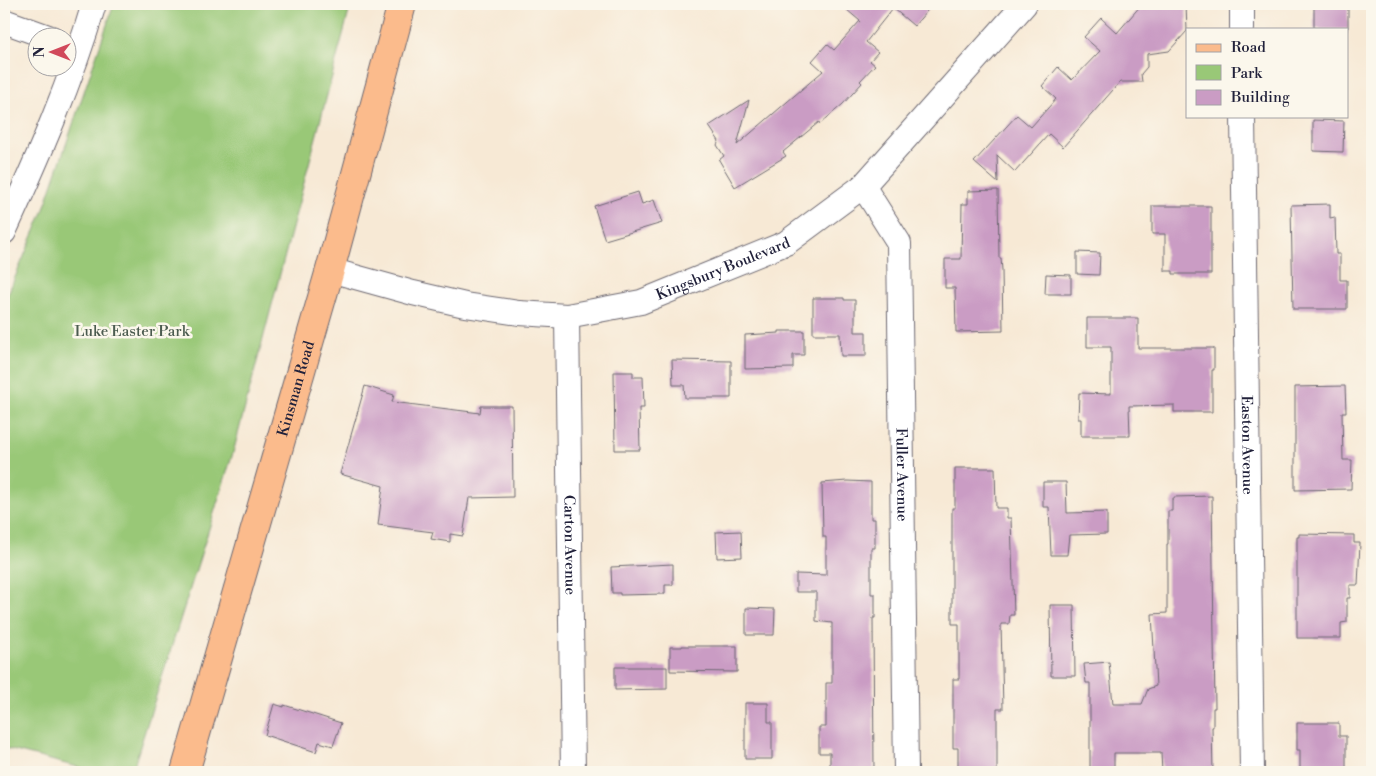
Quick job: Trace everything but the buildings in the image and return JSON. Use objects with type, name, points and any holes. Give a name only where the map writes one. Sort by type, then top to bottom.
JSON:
[{"type":"main road","name":"Kinsman Road","points":[[185,772],[330,270],[402,4]]},
{"type":"street","points":[[78,38],[94,4]]},
{"type":"street","name":"Kingsbury Boulevard","points":[[330,270],[413,294],[464,305],[518,313],[567,316],[641,302],[786,243],[863,186],[1025,4]]},
{"type":"street","points":[[1242,4],[1242,28]]},
{"type":"street","points":[[4,20],[28,29]]},
{"type":"street","points":[[4,232],[27,182],[63,78]]},
{"type":"street","name":"Easton Avenue","points":[[1243,118],[1252,772]]},
{"type":"street","name":"Fuller Avenue","points":[[863,186],[899,243],[906,772]]},
{"type":"street","name":"Carton Avenue","points":[[567,316],[573,772]]},
{"type":"green space","name":"Luke Easter Park","points":[[114,4],[351,4],[233,453],[132,772],[97,772],[4,748],[4,303],[43,212]]}]
